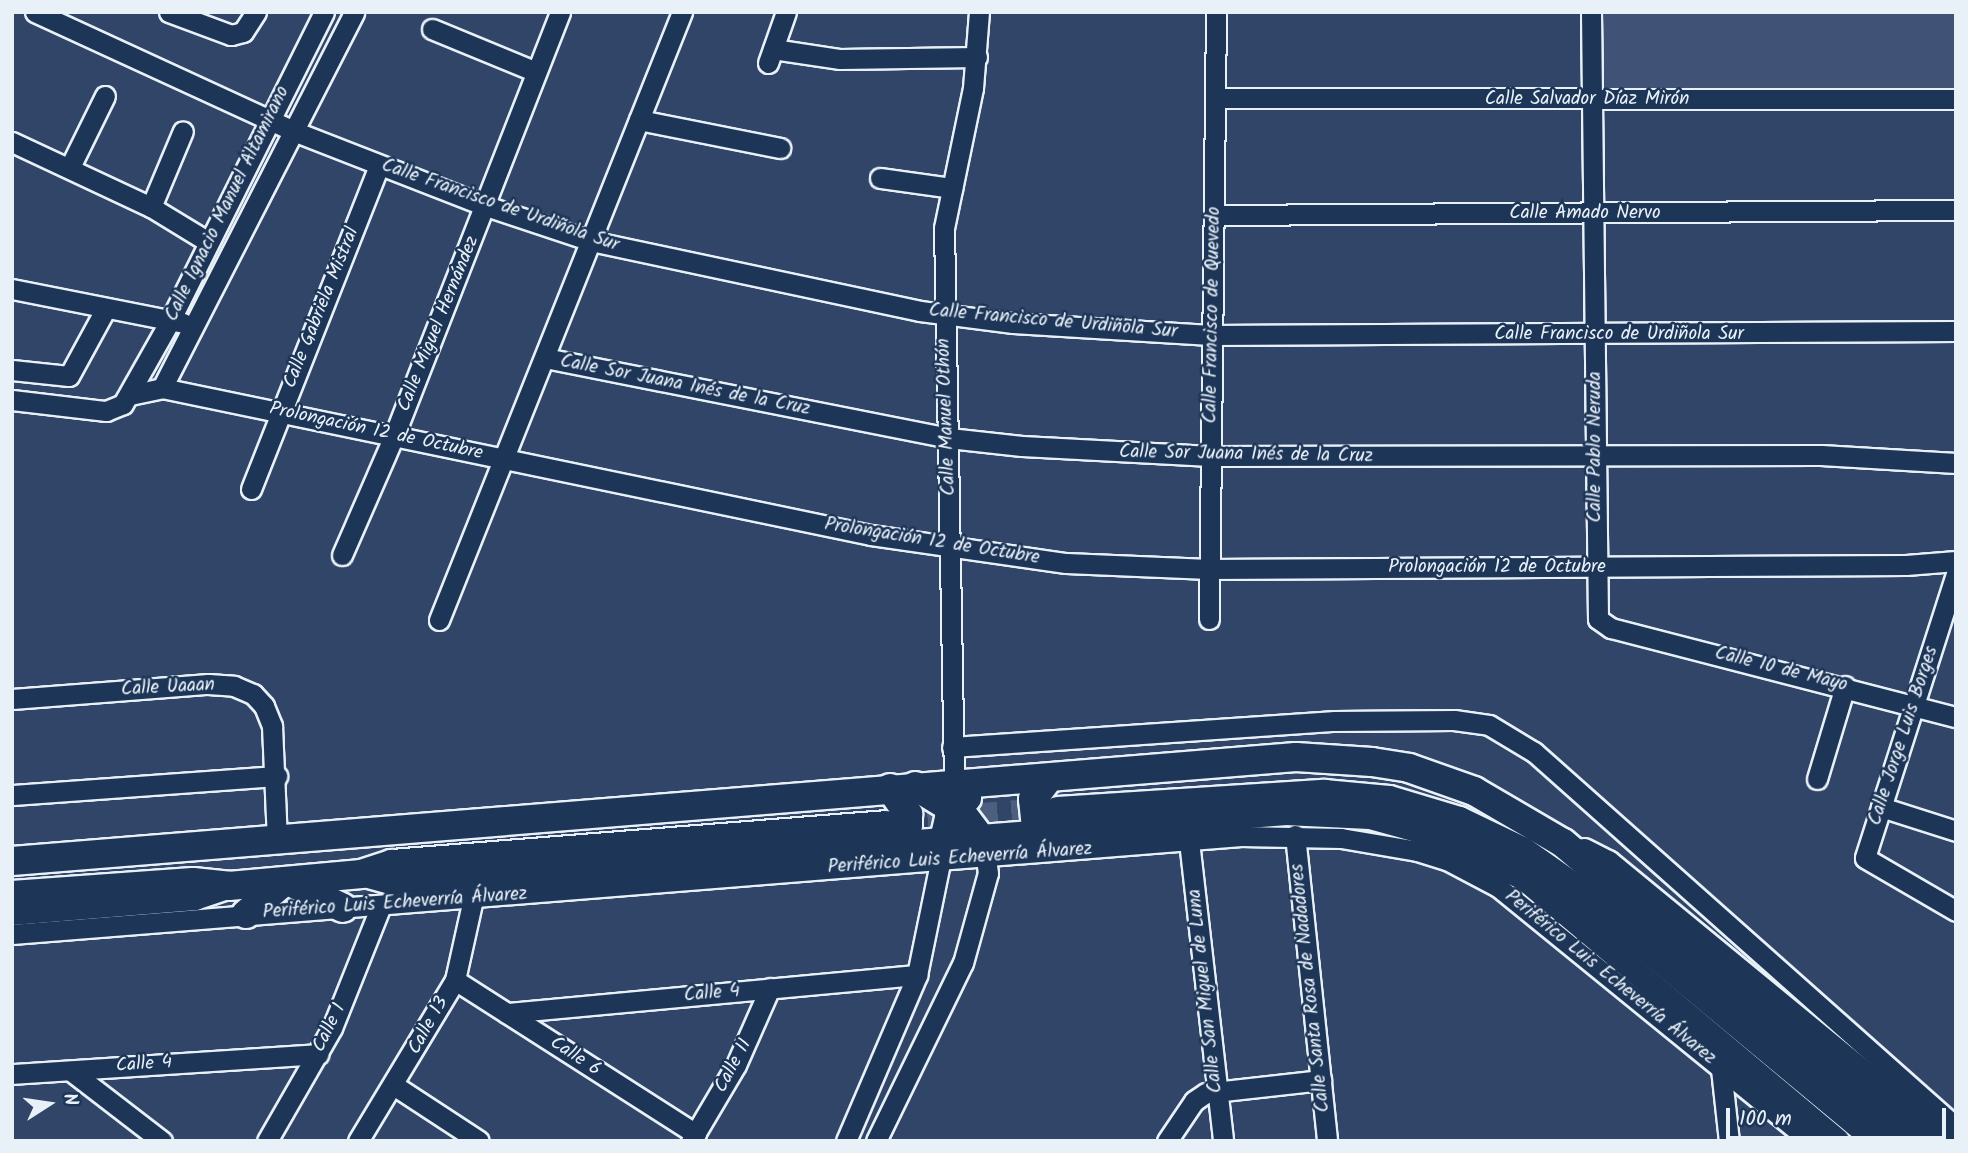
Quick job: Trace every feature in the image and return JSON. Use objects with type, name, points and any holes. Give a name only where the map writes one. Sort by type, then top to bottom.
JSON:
[{"type":"highway","points":[[12,861],[902,787],[954,796],[996,780],[1296,757],[1372,762],[1409,768],[1474,791],[1563,843],[1914,1140]]},
{"type":"highway","points":[[1049,778],[1033,799],[1035,818],[1053,821]]},
{"type":"highway","points":[[892,834],[908,825],[902,787]]},
{"type":"highway","name":"Periférico Luis Echeverría Álvarez","points":[[1053,821],[1324,793],[1420,807],[1488,833],[1545,867],[1699,1008],[1879,1141]]},
{"type":"highway","points":[[954,796],[984,847]]},
{"type":"highway","points":[[943,850],[954,796]]},
{"type":"highway","name":"Periférico Luis Echeverría Álvarez","points":[[12,895],[193,882],[229,886],[361,874],[392,864],[892,834]]},
{"type":"highway","points":[[246,914],[286,881],[343,908]]},
{"type":"main road","name":"Periférico Luis Echeverría Álvarez","points":[[892,834],[943,850],[984,847],[1053,821]]},
{"type":"main road","points":[[1563,843],[1608,863],[1946,1141]]},
{"type":"main road","name":"Periférico Luis Echeverría Álvarez","points":[[12,913],[195,898],[229,886]]},
{"type":"main road","name":"Periférico Luis Echeverría Álvarez","points":[[1699,1008],[1820,1138]]},
{"type":"street","name":"Calle Francisco de Urdiñola Sur","points":[[34,12],[291,130],[486,206],[591,241],[944,315],[1211,335],[1595,336],[1956,331]]},
{"type":"street","points":[[169,12],[232,36],[243,32],[256,12]]},
{"type":"street","name":"Calle Ignacio Manuel Altamirano","points":[[130,395],[172,319],[207,241],[324,12]]},
{"type":"street","name":"Calle Ignacio Manuel Altamirano","points":[[162,388],[291,130],[354,12]]},
{"type":"street","name":"Calle Miguel Hernández","points":[[342,555],[394,436],[486,206],[534,71],[560,12]]},
{"type":"street","points":[[439,621],[682,12]]},
{"type":"street","points":[[786,12],[771,56],[840,59],[977,57]]},
{"type":"street","name":"Calle Manuel Othón","points":[[954,796],[944,229],[977,57],[979,12]]},
{"type":"street","name":"Calle Francisco de Quevedo","points":[[1209,619],[1211,335],[1218,98],[1216,12]]},
{"type":"street","name":"Calle Pablo Neruda","points":[[1591,12],[1597,615],[1605,626]]},
{"type":"street","points":[[432,29],[534,71]]},
{"type":"street","points":[[70,167],[105,96]]},
{"type":"street","name":"Calle Salvador Díaz Mirón","points":[[1218,98],[1956,99]]},
{"type":"street","points":[[639,120],[780,148]]},
{"type":"street","points":[[151,207],[183,131]]},
{"type":"street","points":[[12,142],[151,207],[207,241]]},
{"type":"street","name":"Calle Gabriela Mistral","points":[[251,489],[379,166]]},
{"type":"street","points":[[880,178],[952,188]]},
{"type":"street","name":"Calle Amado Nervo","points":[[1215,215],[1956,210]]},
{"type":"street","points":[[12,289],[172,319],[192,326]]},
{"type":"street","points":[[12,370],[69,376],[106,308]]},
{"type":"street","name":"Calle Sor Juana Inés de la Cruz","points":[[544,358],[949,439],[1211,456],[1821,455],[1956,463]]},
{"type":"street","name":"Prolongación 12 de Octubre","points":[[12,400],[106,411],[123,404],[130,395],[162,388],[950,549],[1066,563],[1209,569],[1906,565],[1956,561]]},
{"type":"street","name":"Calle Jorge Luis Borges","points":[[1956,574],[1865,858],[1956,911]]},
{"type":"street","name":"Calle 10 de Mayo","points":[[1605,626],[1845,686],[1956,718]]},
{"type":"street","name":"Calle Uaaan","points":[[12,699],[234,686],[264,706],[272,726],[277,776],[277,841]]},
{"type":"street","points":[[1818,779],[1845,686]]},
{"type":"street","points":[[952,747],[1321,722],[1454,720],[1489,725],[1534,752],[1956,1127]]},
{"type":"street","points":[[12,795],[277,776]]},
{"type":"street","points":[[1881,807],[1956,831]]},
{"type":"street","name":"Periférico Luis Echeverría Álvarez","points":[[984,847],[1295,835],[1417,850],[1472,872],[1553,929],[1721,1069],[1820,1138]]},
{"type":"street","name":"Calle Santa Rosa de Nadadores","points":[[1295,835],[1327,1141]]},
{"type":"street","name":"Calle San Miguel de Luna","points":[[1189,841],[1223,1141]]},
{"type":"street","points":[[856,1121],[885,1138],[963,963],[983,899],[984,847]]},
{"type":"street","points":[[846,1141],[917,975],[943,850]]},
{"type":"street","name":"Periférico Luis Echeverría Álvarez","points":[[12,934],[246,914],[380,908],[472,900],[943,850]]},
{"type":"street","name":"Calle 13","points":[[358,1141],[395,1086],[455,980],[472,900]]},
{"type":"street","name":"Calle 1","points":[[267,1141],[318,1054],[365,954],[380,908]]},
{"type":"street","name":"Calle 4","points":[[507,1013],[917,975]]},
{"type":"street","name":"Calle 6","points":[[455,980],[693,1137]]},
{"type":"street","name":"Calle 11","points":[[693,1137],[736,1065],[770,988]]},
{"type":"street","name":"Calle 4","points":[[12,1074],[318,1054]]},
{"type":"street","points":[[1721,1069],[1729,1141]]},
{"type":"street","points":[[71,1071],[162,1141]]},
{"type":"street","points":[[1167,1141],[1194,1101],[1218,1091],[1321,1080]]},
{"type":"street","points":[[395,1086],[479,1141]]},
{"type":"shaded area","points":[[1598,12],[1956,12],[1956,88],[1598,88]]},
{"type":"tunnel","points":[[886,825],[1058,811]]}]
